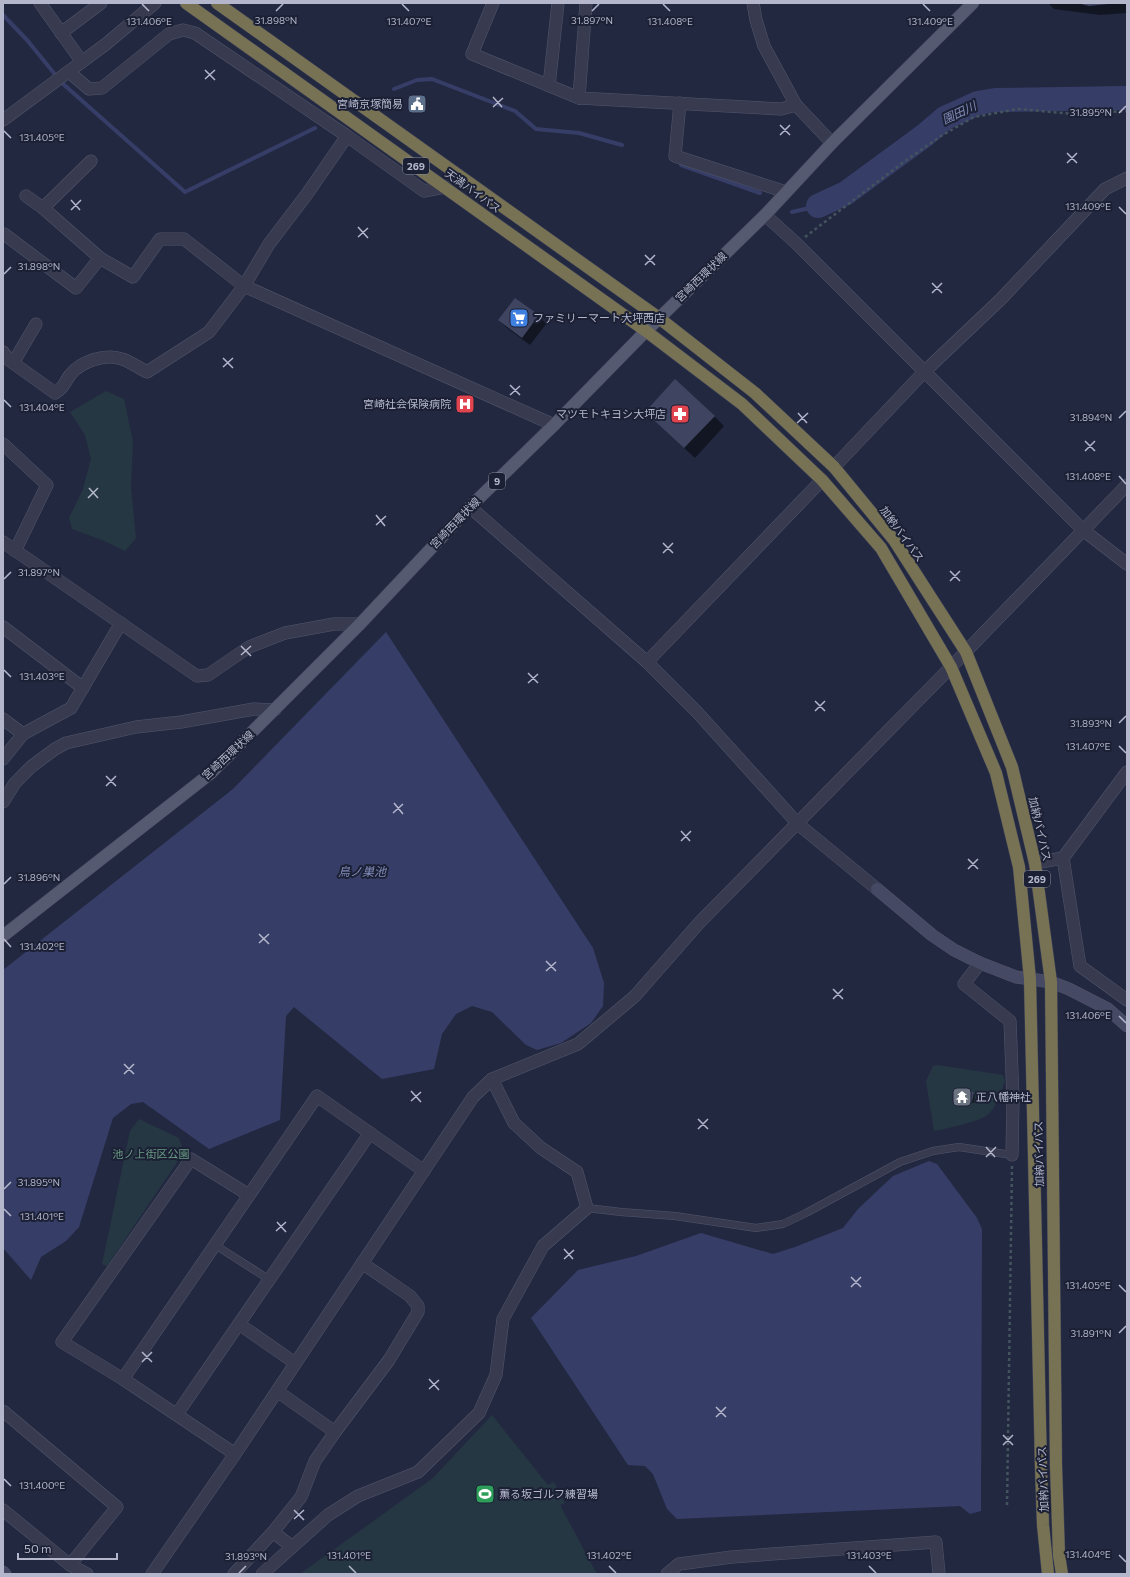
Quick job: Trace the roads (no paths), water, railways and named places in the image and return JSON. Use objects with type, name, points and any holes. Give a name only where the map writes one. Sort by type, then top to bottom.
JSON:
[{"type":"highway","name":"天満バイパス","points":[[186,3],[646,331]]},
{"type":"highway","name":"天満バイパス","points":[[217,3],[659,318]]},
{"type":"highway","name":"加納バイパス","points":[[659,318],[755,393],[834,467],[894,540],[966,652],[1012,767],[1035,863],[1051,982],[1056,1465],[1059,1555],[1062,1574]]},
{"type":"highway","name":"加納バイパス","points":[[646,331],[742,404],[822,480],[881,548],[952,667],[996,773],[1019,867],[1030,979],[1041,1467],[1043,1525],[1048,1574]]},
{"type":"main road","name":"宮崎西環状線","points":[[3,936],[211,773],[360,624],[470,507],[554,425],[659,318],[765,215],[832,143],[973,3]]},
{"type":"street","points":[[40,3],[82,62]]},
{"type":"street","points":[[61,33],[101,3]]},
{"type":"street","points":[[3,120],[106,44],[155,3]]},
{"type":"street","points":[[493,3],[472,54],[579,98],[781,109],[796,105]]},
{"type":"street","points":[[550,86],[558,3]]},
{"type":"street","points":[[579,98],[586,3]]},
{"type":"street","points":[[753,3],[756,20],[764,46],[796,105],[832,143]]},
{"type":"street","points":[[63,77],[89,89],[102,88],[169,34],[183,30],[195,33],[347,136],[424,191],[445,187]]},
{"type":"street","points":[[680,103],[675,156],[786,192]]},
{"type":"street","points":[[3,352],[13,363],[55,394],[62,389],[71,374],[86,363],[102,357],[121,358],[147,372],[209,332],[244,286],[269,244],[307,194],[347,136]]},
{"type":"street","points":[[43,208],[91,161]]},
{"type":"street","points":[[834,467],[924,372],[1001,299],[1105,189],[1127,178]]},
{"type":"street","points":[[26,196],[43,208],[100,258],[133,277],[160,240],[184,239],[244,286],[554,425]]},
{"type":"street","points":[[765,215],[796,243],[1083,530],[1127,564]]},
{"type":"street","points":[[4,234],[76,288],[100,258]]},
{"type":"street","points":[[13,363],[36,324]]},
{"type":"street","points":[[3,444],[47,485],[15,551]]},
{"type":"street","points":[[647,662],[822,480]]},
{"type":"street","points":[[152,1574],[235,1454],[473,1097],[492,1079],[578,1044],[635,996],[699,922],[798,824],[952,667],[1127,485]]},
{"type":"street","points":[[470,507],[647,662],[697,712],[798,824],[932,935],[954,950],[980,963],[1016,977],[1051,982],[1069,989],[1108,1009],[1127,1026]]},
{"type":"street","points":[[3,542],[197,676],[208,675],[249,647],[285,633],[334,624],[360,624]]},
{"type":"street","points":[[3,759],[23,734],[71,708],[121,623]]},
{"type":"street","points":[[3,627],[83,688]]},
{"type":"street","points":[[3,802],[15,784],[32,766],[66,743],[136,727],[181,722],[254,709],[275,710]]},
{"type":"street","points":[[3,719],[23,734]]},
{"type":"street","points":[[1035,863],[1063,858],[1127,772]]},
{"type":"street","points":[[1063,858],[1080,966],[1127,1000]]},
{"type":"street","points":[[980,963],[964,984],[1010,1021],[1013,1099],[1012,1155]]},
{"type":"street","points":[[262,1574],[291,1546],[328,1515],[358,1496],[418,1472],[479,1413],[496,1375],[503,1319],[542,1246],[587,1208],[577,1172],[541,1148],[514,1123],[492,1079]]},
{"type":"street","points":[[123,1379],[317,1096],[424,1170]]},
{"type":"street","points":[[177,1414],[370,1133]]},
{"type":"street","points":[[235,1454],[123,1379],[62,1342],[191,1159],[249,1195]]},
{"type":"street","points":[[234,1574],[273,1532],[301,1497],[315,1461],[389,1360],[418,1312],[418,1306],[410,1296],[362,1263]]},
{"type":"street","points":[[239,1324],[295,1363]]},
{"type":"street","points":[[277,1391],[335,1432]]},
{"type":"street","points":[[3,1411],[117,1506],[70,1564]]},
{"type":"street","points":[[3,1510],[70,1564],[87,1574]]},
{"type":"street","points":[[273,1532],[291,1546]]},
{"type":"street","points":[[667,1574],[679,1564],[732,1556],[936,1542],[939,1574]]},
{"type":"lane","points":[[587,1208],[675,1216],[756,1228],[783,1224],[900,1162],[933,1151],[959,1147],[1012,1155]]},
{"type":"lane","points":[[215,1245],[270,1280]]},
{"type":"water","name":"鳥ノ巣池","points":[[386,632],[593,948],[604,983],[603,1006],[591,1023],[561,1043],[537,1050],[526,1045],[492,1012],[472,1006],[456,1014],[442,1034],[434,1069],[382,1079],[294,1007],[286,1016],[280,1120],[209,1149],[143,1102],[131,1104],[113,1118],[79,1227],[66,1241],[41,1257],[31,1280],[3,1248],[3,970],[233,789]]},
{"type":"water","points":[[929,1161],[937,1164],[977,1218],[982,1229],[981,1511],[970,1514],[960,1506],[677,1519],[667,1509],[653,1474],[645,1466],[628,1465],[531,1318],[578,1270],[636,1256],[701,1233],[773,1254],[795,1247],[843,1228],[858,1209],[893,1176]]},
{"type":"waterway","points":[[3,15],[27,40],[62,83],[185,192],[315,128]]},
{"type":"waterway","points":[[394,89],[417,80],[432,79],[515,111],[536,129],[579,133],[622,145]]},
{"type":"waterway","name":"園田川","points":[[818,206],[846,193],[925,135],[945,118],[978,103],[995,100],[1127,98]]},
{"type":"waterway","points":[[681,165],[760,193]]},
{"type":"waterway","points":[[792,212],[818,206]]},
{"type":"place","name":"宮崎京塚簡易","points":[[417,104]]},
{"type":"place","name":"ファミリーマート大坪西店","points":[[519,318]]},
{"type":"place","name":"宮崎社会保険病院","points":[[465,404]]},
{"type":"place","name":"マツモトキヨシ大坪店","points":[[680,414]]},
{"type":"place","name":"正八幡神社","points":[[962,1097]]},
{"type":"place","name":"薫る坂ゴルフ練習場","points":[[485,1494]]},
{"type":"park label","name":"池ノ上街区公園","points":[[151,1154]]}]
